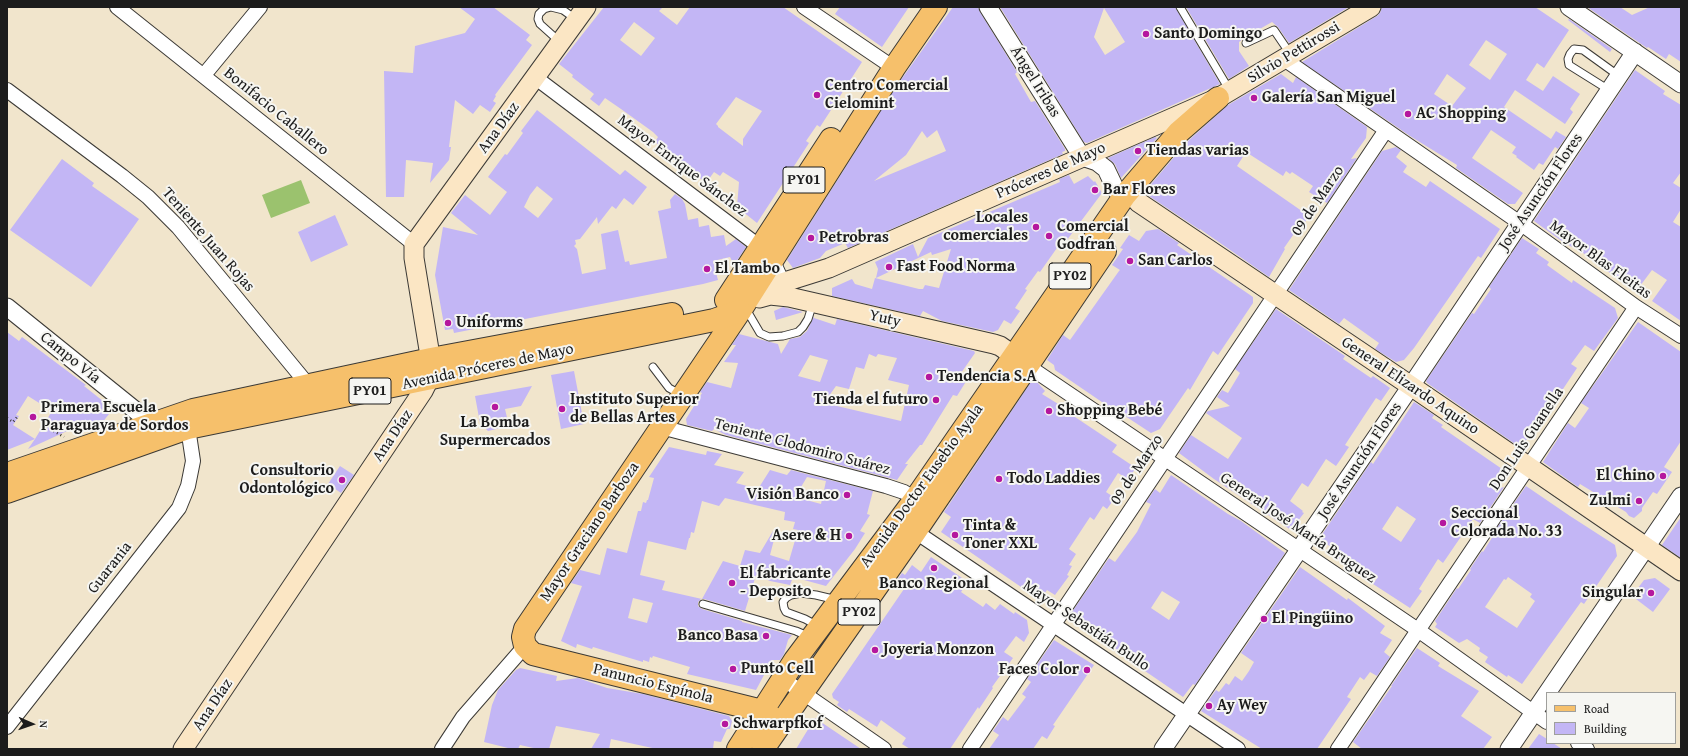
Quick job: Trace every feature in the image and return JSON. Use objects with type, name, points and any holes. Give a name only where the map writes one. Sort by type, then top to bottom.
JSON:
[{"type":"main road","name":"PY01","points":[[740,303],[776,248],[888,64],[920,7]]},
{"type":"main road","name":"PY01","points":[[888,64],[936,7]]},
{"type":"main road","name":"Silvio Pettirossi","points":[[1224,94],[1371,7]]},
{"type":"main road","name":"Ana Díaz","points":[[414,244],[582,13]]},
{"type":"main road","name":"Próceres de Mayo","points":[[740,303],[786,290],[811,271],[1082,157],[1224,94]]},
{"type":"main road","name":"Avenida Doctor Eusebio Ayala","points":[[763,749],[780,722],[802,692],[907,526],[1021,361],[1134,193],[1180,132],[1224,94]]},
{"type":"main road","name":"General Elizardo Aquino","points":[[1134,193],[1276,295],[1681,571]]},
{"type":"main road","points":[[414,244],[414,258],[431,369]]},
{"type":"main road","points":[[811,271],[820,271],[815,291],[819,298],[819,303]]},
{"type":"main road","name":"Yuty","points":[[786,290],[819,303],[1000,346],[1021,361]]},
{"type":"main road","name":"Avenida Próceres de Mayo","points":[[7,492],[185,421],[309,386],[431,369],[714,320],[740,303]]},
{"type":"main road","name":"Avenida Próceres de Mayo","points":[[7,474],[151,423],[185,421],[431,369],[502,346],[713,306],[740,303]]},
{"type":"main road","name":"Mayor Graciano Barboza","points":[[525,646],[523,637],[525,629],[682,395],[740,303]]},
{"type":"main road","name":"Ana Díaz","points":[[183,749],[419,397],[431,369]]},
{"type":"main road","name":"Avenida Doctor Eusebio Ayala","points":[[738,749],[783,679],[839,601],[907,526]]},
{"type":"main road","name":"Panuncio Espínola","points":[[525,646],[534,654],[762,711],[780,722]]},
{"type":"street","name":"Bonifacio Caballero","points":[[117,7],[414,244]]},
{"type":"street","points":[[204,75],[260,7]]},
{"type":"street","points":[[804,7],[888,64]]},
{"type":"street","name":"Ángel Iribas","points":[[988,7],[1082,157]]},
{"type":"street","points":[[1569,7],[1681,84]]},
{"type":"street","name":"José Asunción Flores","points":[[1163,749],[1186,713],[1300,550],[1635,52]]},
{"type":"street","name":"Mayor Blas Fleitas","points":[[1288,57],[1386,130],[1520,223],[1636,308],[1681,336]]},
{"type":"street","name":"Mayor Enrique Sánchez","points":[[536,78],[776,248],[786,290]]},
{"type":"street","name":"Teniente Juan Rojas","points":[[7,90],[122,176],[148,198],[178,227],[309,386]]},
{"type":"street","name":"09 de Marzo","points":[[970,749],[1386,130]]},
{"type":"street","points":[[1082,157],[1097,162],[1106,169],[1116,190],[1134,193]]},
{"type":"street","name":"Campo Vía","points":[[7,307],[151,423]]},
{"type":"street","name":"Don Luis Guanella","points":[[1338,749],[1636,308]]},
{"type":"street","name":"General José María Bruguez","points":[[1021,361],[1418,630],[1540,717]]},
{"type":"street","name":"Guarania","points":[[7,727],[178,508],[188,486],[192,472],[193,460],[185,421]]},
{"type":"street","name":"Teniente Clodomiro Suárez","points":[[660,427],[886,486],[923,504]]},
{"type":"street","points":[[1548,692],[1681,496]]},
{"type":"street","name":"Mayor Sebastián Bullo","points":[[907,526],[1238,749]]},
{"type":"street","points":[[442,749],[463,716],[525,646]]},
{"type":"street","points":[[783,679],[884,749]]},
{"type":"street","points":[[1509,749],[1540,717],[1546,696]]},
{"type":"lane","points":[[561,43],[540,24],[538,19],[539,14],[547,7],[582,13]]},
{"type":"lane","points":[[1180,7],[1224,94]]},
{"type":"lane","points":[[1246,43],[1274,30],[1288,57]]},
{"type":"lane","points":[[1609,90],[1569,65],[1568,59],[1570,54],[1574,49],[1583,50],[1619,76]]},
{"type":"lane","points":[[740,303],[760,333],[769,337],[783,336],[798,332],[819,303]]},
{"type":"lane","points":[[653,366],[669,388],[682,395]]},
{"type":"lane","points":[[816,632],[805,619],[786,612],[783,602],[791,595],[801,593],[839,601]]},
{"type":"lane","points":[[703,604],[796,631],[816,632]]},
{"type":"path","points":[[7,418],[13,422],[18,416]]},
{"type":"path","points":[[43,425],[68,439]]},
{"type":"green space","points":[[301,180],[310,203],[271,218],[262,195]]},
{"type":"building","points":[[459,7],[493,7],[530,35],[526,40],[532,45],[495,95],[496,96],[493,101],[496,103],[490,112],[480,105],[473,114],[455,100],[449,147],[451,147],[449,160],[430,183],[433,163],[406,160],[404,197],[386,197],[384,71],[413,73],[415,46],[465,33],[475,19]]},
{"type":"building","points":[[604,7],[663,7],[659,11],[677,25],[690,7],[783,7],[862,62],[820,127],[817,125],[806,141],[809,143],[757,223],[737,207],[739,182],[723,172],[720,176],[714,172],[706,183],[655,142],[658,137],[653,132],[605,98],[599,106],[590,99],[594,94],[572,77],[573,75],[559,64]],"holes":[[[634,22],[655,38],[641,56],[620,40]],[[736,97],[762,111],[743,139],[743,146],[716,124]]]},
{"type":"building","points":[[840,7],[909,7],[882,47],[835,14]]},
{"type":"building","points":[[953,7],[978,7],[1017,72],[1015,74],[1031,102],[1035,101],[1065,151],[1062,152],[1063,154],[848,248],[845,243],[826,251],[820,258],[793,268],[787,260],[898,84]],"holes":[[[937,130],[946,151],[874,181],[906,155],[922,131],[927,138]]]},
{"type":"building","points":[[1000,7],[1175,7],[1220,84],[1087,143],[1084,142]],"holes":[[[1104,8],[1125,42],[1105,55],[1094,37]]]},
{"type":"building","points":[[1186,7],[1349,7],[1289,43],[1278,27],[1272,22],[1244,38],[1239,42],[1239,51],[1249,66],[1229,79]]},
{"type":"building","points":[[1382,7],[1535,7],[1569,30],[1544,68],[1537,63],[1526,80],[1543,91],[1553,76],[1580,94],[1570,109],[1573,112],[1565,124],[1515,90],[1504,107],[1551,139],[1556,131],[1566,137],[1558,149],[1555,147],[1543,165],[1539,163],[1534,170],[1512,153],[1516,147],[1491,130],[1472,158],[1523,193],[1515,204],[1508,204],[1456,168],[1457,165],[1410,136],[1302,62],[1380,13]],"holes":[[[1486,40],[1507,54],[1490,80],[1469,65]],[[1447,74],[1466,88],[1452,106],[1434,94]]]},
{"type":"building","points":[[1587,7],[1620,7],[1632,15],[1650,7],[1681,7],[1681,62],[1669,54],[1666,59],[1648,47],[1647,48]]},
{"type":"building","points":[[1569,19],[1612,49],[1610,52],[1568,20]]},
{"type":"building","points":[[1635,70],[1665,91],[1663,94],[1681,105],[1681,172],[1673,183],[1681,188],[1681,209],[1673,222],[1681,227],[1681,321],[1652,301],[1667,280],[1652,270],[1637,290],[1599,266],[1599,264],[1573,246],[1572,247],[1563,242],[1534,221]]},
{"type":"building","points":[[1281,74],[1293,83],[1296,77],[1367,127],[1366,138],[1351,159],[1357,158],[1327,203],[1309,192],[1313,186],[1292,172],[1290,174],[1286,171],[1283,176],[1246,152],[1237,166],[1309,216],[1302,227],[1300,225],[1284,248],[1285,249],[1269,277],[1146,194],[1146,190],[1188,141],[1228,105]]},
{"type":"building","points":[[537,110],[620,175],[625,170],[647,187],[633,205],[624,198],[616,209],[612,206],[598,224],[597,217],[580,239],[575,240],[576,244],[574,246],[577,249],[582,274],[606,269],[601,234],[618,230],[625,262],[629,261],[630,265],[667,258],[658,211],[671,208],[670,200],[675,194],[682,199],[685,204],[688,220],[698,218],[699,227],[709,225],[711,237],[724,235],[726,246],[736,239],[746,247],[734,265],[730,257],[713,261],[718,280],[454,333],[453,329],[445,330],[435,275],[443,227],[478,235],[451,213],[465,195],[490,215],[507,192],[488,177],[523,133],[521,131]],"holes":[[[537,186],[553,199],[538,218],[524,207],[530,195]]]},
{"type":"building","name":"Tiendas varias","points":[[1155,137],[1157,138],[1121,178],[1115,164],[1108,158]]},
{"type":"building","points":[[1396,147],[1401,150],[1396,157],[1407,166],[1403,172],[1426,187],[1430,181],[1500,229],[1481,258],[1478,256],[1414,348],[1404,360],[1396,362],[1375,349],[1379,343],[1344,318],[1339,324],[1289,290],[1382,151]]},
{"type":"building","points":[[62,159],[94,183],[92,186],[139,219],[91,287],[10,230]]},
{"type":"building","points":[[1069,175],[1074,184],[1088,176],[1094,182],[1095,181],[1102,193],[1067,240],[1064,238],[1040,272],[1038,271],[1025,289],[1027,290],[1015,308],[1020,311],[1011,324],[1004,320],[998,330],[993,332],[942,321],[923,311],[920,316],[832,296],[832,288],[852,279],[855,284],[872,289],[875,278],[919,289],[923,289],[925,285],[939,288],[951,249],[932,255],[931,252],[876,278],[878,269],[875,262],[913,244],[918,257],[928,238],[1060,182],[1059,179]]},
{"type":"building","points":[[335,215],[348,245],[311,262],[298,232]]},
{"type":"building","points":[[1158,229],[1179,243],[1177,245],[1253,297],[1253,303],[1218,355],[1213,351],[1190,390],[1188,388],[1160,429],[1151,433],[1119,412],[1118,413],[1055,370],[1054,365],[1047,360],[1063,335],[1070,340],[1120,270],[1112,265],[1123,249],[1120,248],[1129,235],[1139,241],[1146,231]]},
{"type":"building","points":[[1522,238],[1539,249],[1536,253],[1549,262],[1547,265],[1572,283],[1573,280],[1615,308],[1618,318],[1594,351],[1585,345],[1571,364],[1577,368],[1561,392],[1555,388],[1539,415],[1542,417],[1521,448],[1426,381],[1472,313],[1474,314],[1491,289],[1489,287]]},
{"type":"building","points":[[783,307],[803,312],[776,320],[774,311]]},
{"type":"building","points":[[1276,309],[1345,356],[1343,359],[1371,378],[1373,376],[1390,388],[1381,401],[1376,398],[1345,445],[1349,447],[1336,466],[1326,459],[1308,487],[1302,483],[1290,501],[1304,513],[1291,530],[1214,479],[1179,453],[1191,435],[1228,459],[1242,438],[1206,413],[1208,411],[1230,406],[1217,397],[1222,390],[1228,393],[1240,373],[1235,369]]},
{"type":"building","points":[[814,316],[814,318],[835,325],[837,319],[974,351],[975,353],[961,373],[970,375],[957,396],[953,395],[922,445],[920,445],[905,464],[908,464],[897,480],[726,435],[714,429],[712,431],[687,425],[686,419],[707,382],[731,388],[738,363],[724,362],[736,345],[732,345],[739,334],[778,344],[781,354],[790,339],[800,337],[807,331]],"holes":[[[869,354],[876,357],[878,354],[897,358],[888,380],[909,385],[901,421],[824,403],[836,386],[849,389],[856,367],[864,369]],[[810,355],[828,360],[820,382],[798,376]]]},
{"type":"building","points":[[1638,322],[1681,352],[1681,441],[1664,467],[1672,472],[1657,494],[1653,492],[1642,508],[1642,511],[1634,518],[1580,484],[1578,487],[1543,462],[1568,423],[1575,428],[1589,408],[1581,403]]},
{"type":"building","points":[[7,332],[19,341],[22,337],[86,385],[84,386],[113,409],[98,428],[92,423],[84,431],[78,426],[28,449],[35,439],[7,450]],"holes":[[[28,396],[52,411],[35,439],[13,425],[19,416],[16,415]]]},
{"type":"building","points":[[574,371],[584,424],[561,429],[551,375]]},
{"type":"building","points":[[1031,382],[1037,382],[1045,391],[1042,394],[1076,415],[1075,417],[1117,445],[1112,452],[1136,468],[1128,479],[1118,473],[1106,492],[1115,498],[1107,509],[1103,506],[1094,520],[1090,517],[1069,549],[1076,554],[1069,565],[1072,566],[1067,575],[1069,576],[1055,595],[1047,590],[1040,600],[941,532],[951,517],[944,512]]},
{"type":"building","name":"La Bomba Supermercados","points":[[532,386],[521,406],[505,409],[509,426],[488,431],[480,423],[475,396]]},
{"type":"building","points":[[1414,402],[1434,415],[1432,418],[1443,425],[1441,427],[1505,471],[1493,490],[1504,487],[1480,523],[1473,519],[1443,563],[1438,559],[1419,589],[1422,591],[1410,608],[1373,584],[1378,577],[1358,564],[1354,571],[1334,557],[1337,551],[1319,539],[1371,462],[1373,464]],"holes":[[[1397,506],[1416,519],[1401,542],[1382,529]]]},
{"type":"building","points":[[669,447],[706,455],[707,451],[722,454],[714,465],[744,472],[736,483],[758,489],[770,470],[787,475],[791,470],[873,491],[867,514],[870,515],[860,531],[865,533],[855,549],[826,586],[793,577],[790,585],[770,581],[756,575],[745,611],[704,599],[702,599],[701,599],[698,602],[698,606],[702,609],[742,622],[792,635],[788,640],[784,654],[780,660],[772,660],[756,690],[687,674],[690,667],[653,656],[652,658],[650,657],[649,662],[643,660],[643,662],[593,647],[592,649],[577,644],[576,648],[561,641],[582,586],[571,583],[580,570],[600,575],[607,548],[627,553],[638,511],[641,511],[643,502],[646,503],[648,500],[654,478],[649,477]],"holes":[[[807,477],[826,481],[821,504],[795,497]],[[725,498],[785,512],[784,520],[795,522],[793,529],[798,530],[789,561],[770,555],[776,532],[773,531],[760,553],[745,550],[740,566],[723,561],[702,599],[662,590],[665,581],[640,575],[648,541],[686,550],[691,532],[694,533],[702,501],[719,506]],[[633,598],[653,603],[647,623],[628,618]]]},
{"type":"building","name":"Consultorio Odontológico","points":[[340,466],[354,475],[341,493],[328,484]]},
{"type":"building","points":[[1171,475],[1228,514],[1241,521],[1285,553],[1195,685],[1193,684],[1183,697],[1145,671],[1139,664],[1082,627],[1084,623],[1078,619],[1079,616],[1072,612],[1109,558],[1115,562],[1137,532],[1151,504],[1146,502],[1155,489],[1160,493]],"holes":[[[1162,591],[1180,602],[1169,620],[1151,608]]]},
{"type":"building","points":[[1526,486],[1615,545],[1617,556],[1584,604],[1581,602],[1522,684],[1508,675],[1507,677],[1485,662],[1488,657],[1479,651],[1480,648],[1467,639],[1459,643],[1435,627],[1437,624],[1435,621],[1471,570],[1470,569],[1482,551],[1483,552],[1495,533],[1494,532]],"holes":[[[1508,577],[1532,594],[1530,597],[1535,601],[1517,628],[1485,607],[1504,579],[1506,580]]]},
{"type":"building","points":[[1681,517],[1681,558],[1662,545]]},
{"type":"building","points":[[931,557],[968,582],[961,592],[983,607],[986,603],[995,610],[1000,604],[1014,614],[1015,612],[1027,620],[1029,633],[1024,642],[1016,636],[1004,652],[1013,658],[950,749],[910,749],[902,744],[906,738],[881,720],[877,727],[849,709],[847,712],[837,705],[839,702],[833,698],[832,694],[904,589],[895,583],[902,573],[905,575],[912,565],[921,572]]},
{"type":"building","points":[[1300,567],[1347,600],[1348,598],[1385,626],[1380,633],[1392,640],[1384,652],[1390,657],[1377,676],[1370,672],[1364,680],[1360,677],[1347,697],[1351,699],[1317,749],[1262,749],[1201,711],[1216,690],[1219,692],[1226,683],[1229,685],[1235,676],[1242,681],[1249,671],[1254,662],[1241,653]]},
{"type":"building","name":"Singular","points":[[1655,578],[1670,589],[1653,612],[1632,596],[1644,580]]},
{"type":"building","points":[[1054,640],[1094,665],[1053,725],[1055,726],[1047,739],[1042,736],[1033,749],[989,749],[999,735],[993,731],[1003,717],[1008,721],[1026,697],[1022,694],[1031,682],[1027,679]]},
{"type":"building","points":[[1417,648],[1440,663],[1438,666],[1479,691],[1461,716],[1492,737],[1483,749],[1362,749],[1353,742]]},
{"type":"building","points":[[520,668],[557,676],[556,681],[578,678],[607,688],[643,694],[729,716],[732,721],[730,729],[727,729],[721,742],[714,741],[713,749],[657,749],[611,739],[609,749],[591,749],[600,734],[556,726],[549,749],[538,749],[520,745],[518,749],[512,749],[484,742],[492,705],[498,690],[516,670]]},
{"type":"building","points":[[815,718],[861,749],[796,749]]},
{"type":"building","points":[[1539,734],[1546,738],[1546,744],[1554,744],[1562,749],[1528,749]]},
{"type":"place","name":"Santo Domingo","points":[[1146,34]]},
{"type":"place","name":"Centro Comercial Cielomint","points":[[817,95]]},
{"type":"place","name":"Galería San Miguel","points":[[1254,98]]},
{"type":"place","name":"AC Shopping","points":[[1408,114]]},
{"type":"place","name":"Tiendas varias","points":[[1138,151]]},
{"type":"place","name":"Bar Flores","points":[[1095,190]]},
{"type":"place","name":"Locales comerciales","points":[[1036,227]]},
{"type":"place","name":"Comercial Godfran","points":[[1049,236]]},
{"type":"place","name":"Petrobras","points":[[811,238]]},
{"type":"place","name":"San Carlos","points":[[1130,261]]},
{"type":"place","name":"Fast Food Norma","points":[[889,267]]},
{"type":"place","name":"El Tambo","points":[[707,269]]},
{"type":"place","name":"Uniforms","points":[[448,323]]},
{"type":"place","name":"Tendencia S.A","points":[[929,377]]},
{"type":"place","name":"Tienda el futuro","points":[[936,400]]},
{"type":"place","name":"La Bomba Supermercados","points":[[495,407]]},
{"type":"place","name":"Instituto Superior de Bellas Artes","points":[[562,409]]},
{"type":"place","name":"Shopping Bebé","points":[[1049,411]]},
{"type":"place","name":"Primera Escuela Paraguaya de Sordos","points":[[33,417]]},
{"type":"place","name":"El Chino","points":[[1663,476]]},
{"type":"place","name":"Todo Laddies","points":[[999,479]]},
{"type":"place","name":"Consultorio Odontológico","points":[[342,480]]},
{"type":"place","name":"Visión Banco","points":[[847,495]]},
{"type":"place","name":"Zulmi","points":[[1639,501]]},
{"type":"place","name":"Seccional Colorada No. 33","points":[[1443,523]]},
{"type":"place","name":"Tinta & Toner XXL","points":[[955,535]]},
{"type":"place","name":"Asere & H","points":[[849,536]]},
{"type":"place","name":"Banco Regional","points":[[934,568]]},
{"type":"place","name":"El fabricante - Deposito","points":[[732,583]]},
{"type":"place","name":"Singular","points":[[1651,593]]},
{"type":"place","name":"El Pingüino","points":[[1264,619]]},
{"type":"place","name":"Banco Basa","points":[[766,636]]},
{"type":"place","name":"Joyeria Monzon","points":[[875,650]]},
{"type":"place","name":"Punto Cell","points":[[733,669]]},
{"type":"place","name":"Faces Color","points":[[1087,670]]},
{"type":"place","name":"Ay Wey","points":[[1209,706]]},
{"type":"place","name":"Schwarpfkof","points":[[725,724]]}]
